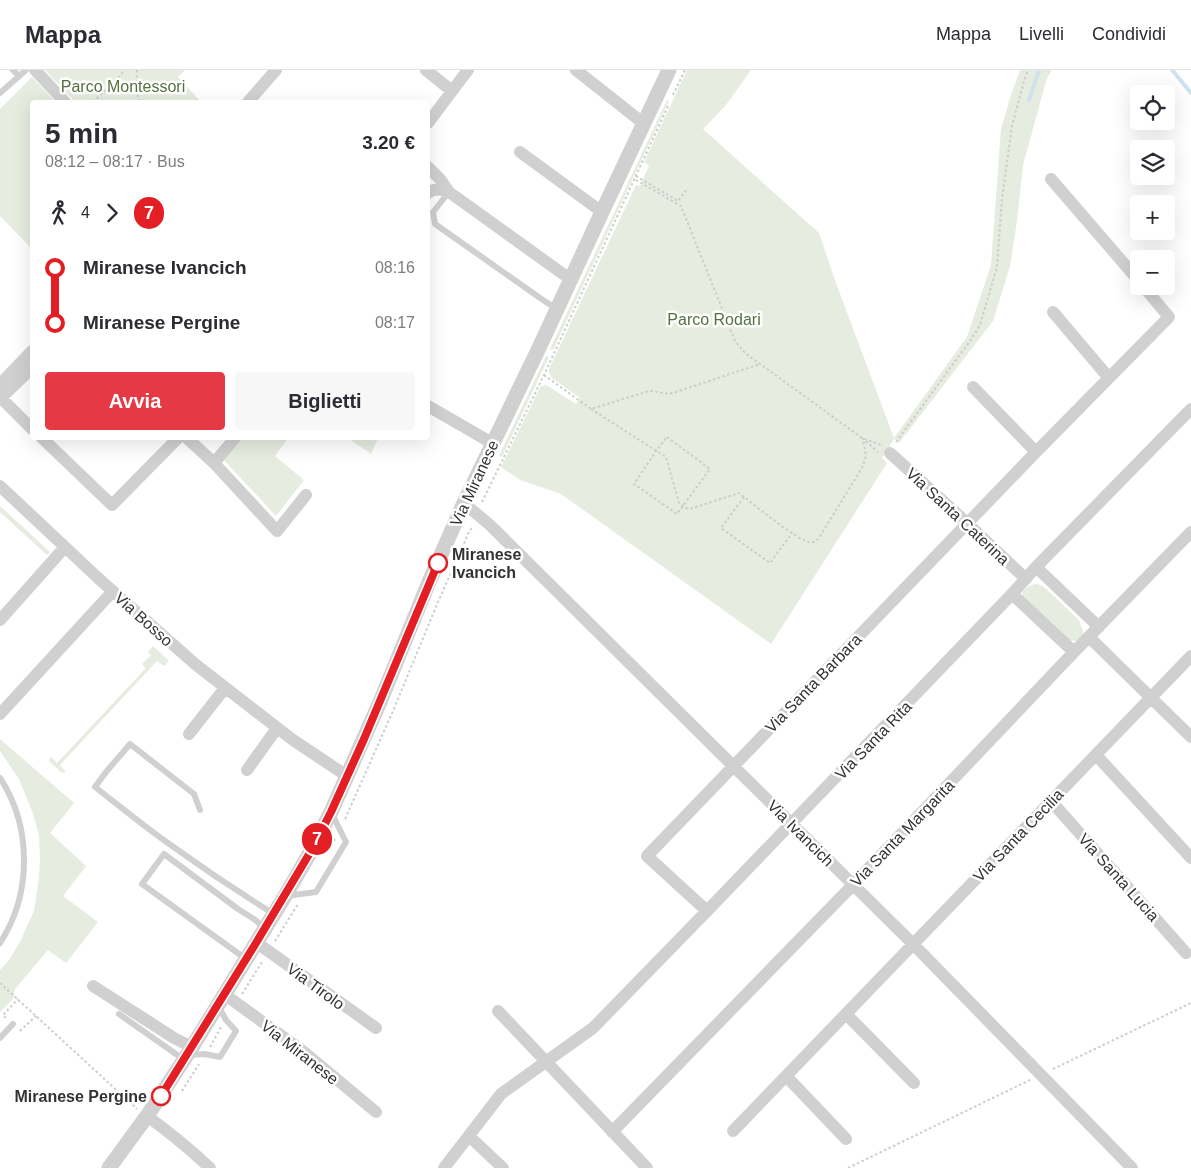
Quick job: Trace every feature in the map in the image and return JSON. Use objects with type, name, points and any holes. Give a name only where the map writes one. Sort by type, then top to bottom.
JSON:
[{"type":"street","points":[[35,70],[63,100]]},
{"type":"street","points":[[250,100],[276,70]]},
{"type":"street","points":[[426,70],[452,92]]},
{"type":"street","points":[[430,120],[468,70]]},
{"type":"street","points":[[576,70],[643,123]]},
{"type":"street","name":"Via Miranese","points":[[108,1168],[142,1113],[188,1054],[285,896],[331,812],[380,702],[463,505],[669,70]]},
{"type":"street","points":[[520,152],[602,212]]},
{"type":"street","points":[[430,169],[449,192]]},
{"type":"street","points":[[1051,179],[1130,271]]},
{"type":"street","points":[[430,192],[435,189],[443,189],[449,192],[571,278]]},
{"type":"street","name":"Via Santa Barbara","points":[[707,911],[647,856],[967,523],[1169,317],[1151,295]]},
{"type":"street","points":[[1052,312],[1109,378]]},
{"type":"street","points":[[0,384],[30,353]]},
{"type":"street","points":[[30,370],[1,398],[30,427]]},
{"type":"street","points":[[973,387],[1036,452]]},
{"type":"street","points":[[430,407],[492,444]]},
{"type":"street","name":"Via Santa Rita","points":[[444,1168],[501,1094],[593,1028],[792,824],[1036,567],[1191,409]]},
{"type":"street","points":[[44,440],[112,505],[176,440]]},
{"type":"street","points":[[189,440],[214,463],[277,531],[306,495]]},
{"type":"street","points":[[214,463],[233,440]]},
{"type":"street","name":"Via Santa Caterina","points":[[888,451],[1026,579]]},
{"type":"street","name":"Via Bosso","points":[[0,486],[113,592],[182,653],[278,728],[347,776]]},
{"type":"street","name":"Via Ivancich","points":[[463,505],[490,525],[792,824],[913,944],[1132,1168]]},
{"type":"street","name":"Via Santa Margarita","points":[[612,1132],[853,885],[1074,652],[1191,532]]},
{"type":"street","points":[[0,620],[65,547]]},
{"type":"street","points":[[1036,567],[1099,627]]},
{"type":"street","points":[[0,714],[113,592]]},
{"type":"street","points":[[1012,594],[1074,652]]},
{"type":"street","points":[[1089,638],[1191,737]]},
{"type":"street","name":"Via Santa Cecilia","points":[[732,1131],[1191,656]]},
{"type":"street","points":[[189,734],[225,688]]},
{"type":"street","points":[[247,770],[278,728]]},
{"type":"street","points":[[1096,755],[1191,858]]},
{"type":"street","name":"Via Santa Lucia","points":[[1051,801],[1186,953]]},
{"type":"street","name":"Via Tirolo","points":[[256,943],[376,1028]]},
{"type":"street","points":[[93,986],[174,1038],[188,1054]]},
{"type":"street","name":"Via Miranese","points":[[220,1000],[304,1052],[376,1112]]},
{"type":"street","points":[[498,1011],[647,1168]]},
{"type":"street","points":[[846,1014],[914,1084]]},
{"type":"street","points":[[786,1076],[846,1139]]},
{"type":"street","points":[[142,1113],[161,1126],[210,1168]]},
{"type":"street","points":[[470,1136],[503,1168]]},
{"type":"lane","points":[[13,70],[19,76]]},
{"type":"lane","points":[[0,93],[26,70]]},
{"type":"lane","points":[[449,192],[433,212],[435,224],[557,308]]},
{"type":"lane","points":[[200,810],[194,794],[130,744],[95,787],[176,849],[274,914]]},
{"type":"lane","points":[[0,778],[18,816],[23,842],[24,877],[19,901],[10,925],[0,943]]},
{"type":"lane","points":[[285,896],[316,892],[346,842],[331,812]]},
{"type":"lane","points":[[246,959],[142,884],[164,854],[265,928]]},
{"type":"lane","points":[[119,1014],[188,1054],[220,1056],[236,1031],[226,1020],[220,1000]]},
{"type":"lane","points":[[0,1038],[13,1024]]},
{"type":"path","points":[[95,100],[124,70]]},
{"type":"path","points":[[137,70],[136,92],[139,100]]},
{"type":"path","points":[[482,507],[484,498],[544,375],[685,70]]},
{"type":"path","points":[[888,451],[980,325],[997,267],[1002,198],[1012,126],[1028,70]]},
{"type":"path","points":[[635,178],[678,201],[686,189]]},
{"type":"path","points":[[635,178],[681,206],[735,341],[745,353],[862,438],[888,451]]},
{"type":"path","points":[[591,409],[649,391],[664,394],[672,393],[760,364]]},
{"type":"path","points":[[544,375],[591,409],[666,457],[679,503],[687,509],[739,493],[792,533],[810,543],[820,538],[863,466],[866,455],[862,438]]},
{"type":"path","points":[[667,437],[710,469],[683,506],[677,514],[634,484],[667,437]]},
{"type":"path","points":[[862,438],[888,451]]},
{"type":"path","points":[[744,497],[721,528],[770,563],[792,533]]},
{"type":"path","points":[[369,763],[469,532],[473,526],[476,526]]},
{"type":"path","points":[[0,983],[142,1113]]},
{"type":"path","points":[[1049,1071],[1191,1003]]},
{"type":"path","points":[[848,1168],[1034,1078]]},
{"type":"green space","name":"Parco Montessori","points":[[45,70],[185,70],[178,77],[199,100],[73,100]]},
{"type":"green space","name":"Parco Rodari","points":[[687,70],[751,70],[726,105],[703,129],[819,233],[894,438],[967,337],[991,265],[1001,129],[1020,70],[1052,70],[1047,78],[1023,165],[1010,266],[993,321],[899,443],[894,439],[882,458],[887,463],[771,644],[561,494],[520,480],[501,467],[541,386],[546,385],[576,404],[580,398],[552,378],[549,369],[636,185],[640,186],[649,166],[644,162]]},
{"type":"green space","points":[[32,77],[54,100],[30,100],[30,247],[0,216],[0,109]]},
{"type":"green space","points":[[667,100],[669,101],[553,350],[550,349]]},
{"type":"green space","points":[[546,356],[549,357],[502,457],[499,456]]},
{"type":"green space","points":[[241,440],[287,440],[275,456],[304,480],[276,516],[224,460]]},
{"type":"green space","points":[[351,440],[377,440],[371,454]]},
{"type":"green space","points":[[0,506],[50,552],[47,555],[0,512]]},
{"type":"green space","points":[[1038,584],[1044,587],[1079,620],[1083,635],[1076,641],[1068,640],[1023,598],[1023,591],[1030,585]]},
{"type":"green space","points":[[153,646],[169,661],[164,666],[157,661],[60,765],[66,772],[62,773],[49,761],[51,757],[57,763],[146,668],[142,664],[151,655],[148,652]]},
{"type":"green space","points":[[0,739],[74,803],[50,833],[86,866],[63,896],[98,922],[66,963],[48,950],[15,989],[13,999],[0,1012],[0,970],[9,960],[20,942],[34,911],[40,859],[39,835],[32,811],[19,779],[0,751]]},
{"type":"waterway","points":[[1029,100],[1039,70]]},
{"type":"waterway","points":[[1172,70],[1191,93]]},
{"type":"bus line","name":"7","points":[[161,1096],[311,851],[364,739],[438,563]]},
{"type":"place","name":"Miranese Ivancich","points":[[438,563]]},
{"type":"place","name":"Miranese Pergine","points":[[161,1096]]}]
